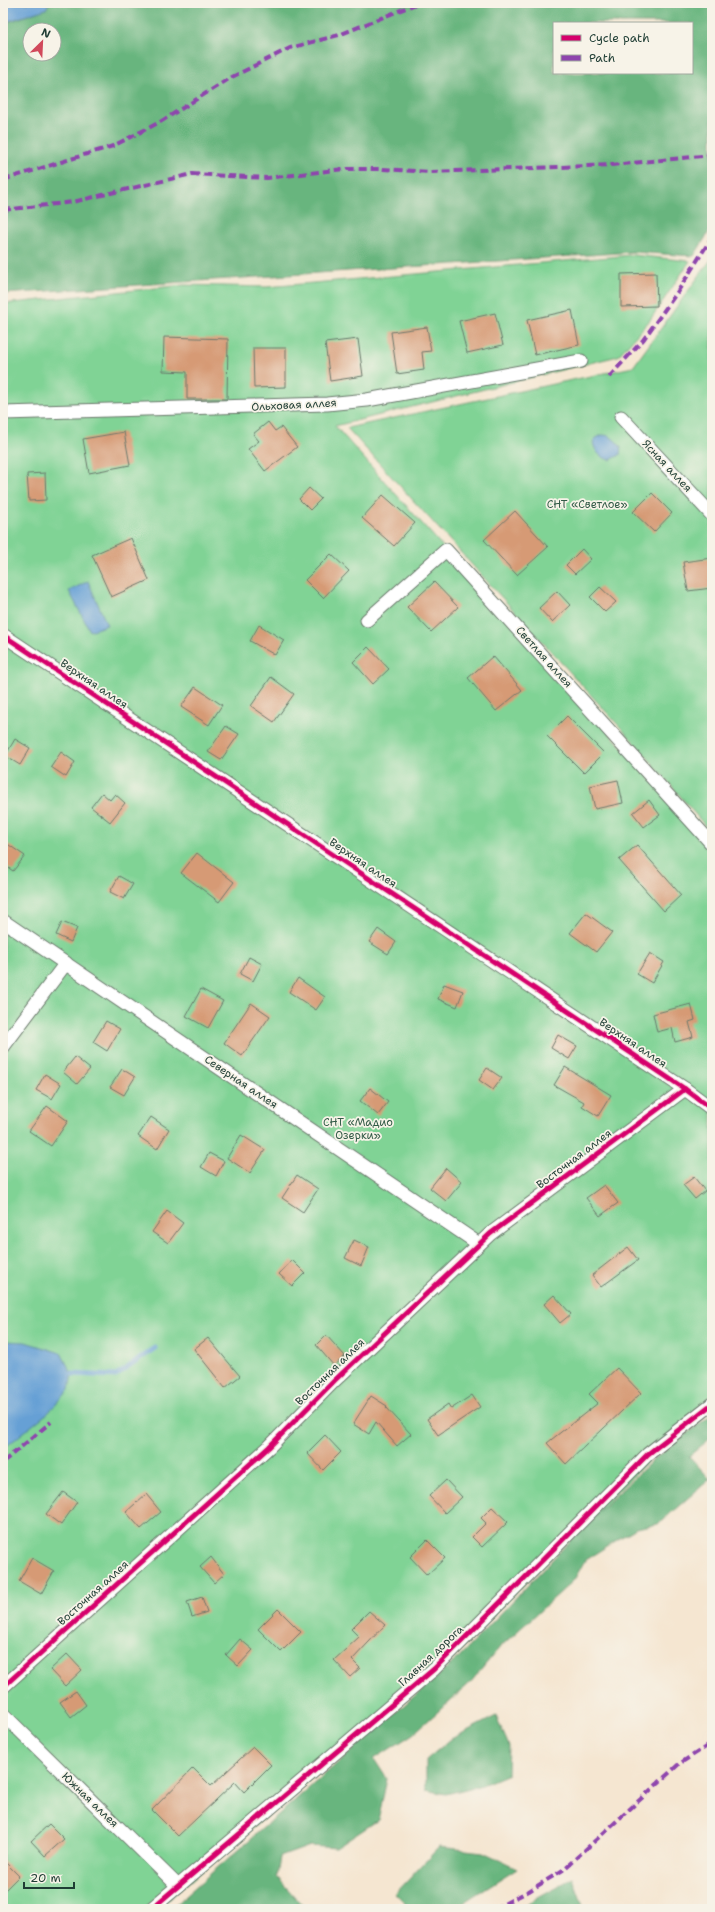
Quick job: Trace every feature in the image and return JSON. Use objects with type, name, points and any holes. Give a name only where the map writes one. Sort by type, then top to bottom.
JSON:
[{"type":"street","name":"Ольховая аллея","points":[[3,413],[327,404],[367,400],[581,361]]},
{"type":"street","name":"Ясная аллея","points":[[621,417],[712,515]]},
{"type":"street","name":"Светлая аллея","points":[[367,620],[446,550],[712,844]]},
{"type":"street","name":"Верхняя аллея","points":[[3,635],[685,1089],[712,1109]]},
{"type":"street","name":"Северная аллея","points":[[3,921],[479,1244]]},
{"type":"street","points":[[3,1047],[66,963]]},
{"type":"street","name":"Восточная аллея","points":[[3,1687],[269,1447],[335,1380],[490,1234],[685,1089]]},
{"type":"street","name":"Главная дорога","points":[[151,1909],[434,1668],[648,1454],[712,1404]]},
{"type":"street","name":"Южная аллея","points":[[3,1714],[178,1886]]},
{"type":"green space","points":[[44,3],[712,3],[712,227],[694,256],[633,252],[3,294],[3,24],[39,11]]},
{"type":"green space","name":"СНТ «Мадио Озерки»","points":[[632,255],[690,261],[650,320],[618,356],[335,426],[712,848],[712,1409],[652,1457],[437,1672],[157,1909],[3,1909],[3,304],[184,285],[267,287]]},
{"type":"green space","name":"СНТ «Светлое»","points":[[712,258],[712,834],[641,750],[347,428],[633,367]]},
{"type":"green space","points":[[712,1414],[712,1437],[689,1456],[710,1479],[658,1524],[636,1528],[585,1560],[574,1580],[500,1647],[470,1683],[413,1734],[374,1759],[387,1779],[378,1820],[336,1848],[310,1846],[280,1857],[277,1877],[302,1905],[302,1909],[170,1909],[457,1659],[597,1513],[654,1459]]},
{"type":"green space","points":[[496,1716],[509,1746],[508,1774],[482,1785],[446,1794],[426,1790],[426,1760],[451,1739]]},
{"type":"green space","points":[[439,1847],[483,1852],[517,1868],[453,1909],[410,1909],[395,1894]]},
{"type":"green space","points":[[573,1878],[584,1909],[521,1909],[538,1897]]},
{"type":"water","points":[[3,3],[49,3],[46,9],[3,23]]},
{"type":"water","points":[[602,435],[613,438],[617,442],[621,447],[620,455],[610,460],[599,454],[593,443],[596,438]]},
{"type":"water","points":[[88,581],[107,625],[90,631],[69,591]]},
{"type":"water","points":[[3,1341],[25,1342],[61,1353],[72,1374],[69,1390],[49,1412],[3,1449]]},
{"type":"building","points":[[656,273],[657,306],[621,307],[621,274]]},
{"type":"building","points":[[572,310],[579,345],[535,355],[527,320]]},
{"type":"building","points":[[495,313],[503,345],[467,353],[459,321]]},
{"type":"building","points":[[427,327],[431,351],[422,352],[424,370],[397,374],[391,332]]},
{"type":"building","points":[[164,337],[228,339],[227,399],[187,399],[187,372],[163,371]]},
{"type":"building","points":[[358,339],[363,376],[330,381],[325,343]]},
{"type":"building","points":[[253,348],[286,348],[286,387],[254,388]]},
{"type":"building","points":[[268,422],[275,431],[281,427],[297,447],[265,471],[248,449],[259,441],[253,434]]},
{"type":"building","points":[[124,432],[130,465],[89,473],[83,439]]},
{"type":"building","points":[[45,473],[46,500],[29,501],[27,474]]},
{"type":"building","points":[[309,488],[321,499],[310,510],[299,499]]},
{"type":"building","points":[[652,493],[672,513],[654,532],[633,512]]},
{"type":"building","points":[[383,495],[415,523],[394,546],[362,518]]},
{"type":"building","points":[[515,511],[548,547],[517,575],[484,540]]},
{"type":"building","points":[[131,538],[149,580],[111,597],[92,555]]},
{"type":"building","points":[[582,549],[591,559],[575,574],[566,565]]},
{"type":"building","points":[[331,554],[349,571],[323,598],[305,580]]},
{"type":"building","points":[[712,558],[712,588],[688,591],[683,562]]},
{"type":"building","points":[[434,582],[458,607],[431,632],[407,607]]},
{"type":"building","points":[[600,587],[616,602],[605,612],[590,597]]},
{"type":"building","points":[[557,591],[570,605],[552,622],[539,608]]},
{"type":"building","points":[[259,625],[284,640],[275,655],[250,641]]},
{"type":"building","points":[[368,647],[389,669],[373,684],[353,662]]},
{"type":"building","points":[[493,656],[522,690],[496,711],[468,678]]},
{"type":"building","points":[[271,677],[294,694],[274,722],[251,706]]},
{"type":"building","points":[[195,687],[222,705],[209,725],[181,707]]},
{"type":"building","points":[[567,716],[604,753],[584,773],[547,736]]},
{"type":"building","points":[[226,726],[239,734],[221,760],[208,752]]},
{"type":"building","points":[[15,739],[30,748],[20,765],[5,756]]},
{"type":"building","points":[[61,752],[75,762],[66,777],[51,767]]},
{"type":"building","points":[[618,780],[623,803],[595,809],[590,786]]},
{"type":"building","points":[[102,793],[110,800],[115,794],[125,803],[110,822],[91,807]]},
{"type":"building","points":[[649,800],[660,815],[644,827],[633,813]]},
{"type":"building","points":[[3,841],[25,856],[13,871],[3,864]]},
{"type":"building","points":[[637,845],[681,895],[664,911],[619,860]]},
{"type":"building","points":[[197,853],[234,882],[219,902],[181,873]]},
{"type":"building","points":[[119,876],[133,884],[124,899],[110,892]]},
{"type":"building","points":[[586,913],[612,932],[596,952],[570,933]]},
{"type":"building","points":[[62,922],[77,928],[71,942],[56,935]]},
{"type":"building","points":[[378,929],[396,942],[388,954],[369,942]]},
{"type":"building","points":[[650,953],[664,962],[652,983],[637,974]]},
{"type":"building","points":[[249,957],[262,964],[253,981],[240,974]]},
{"type":"building","points":[[298,978],[325,997],[316,1010],[289,992]]},
{"type":"building","points":[[444,984],[463,991],[457,1007],[438,999]]},
{"type":"building","points":[[201,989],[223,1001],[208,1028],[186,1016]]},
{"type":"building","points":[[251,1003],[270,1016],[242,1056],[224,1043]]},
{"type":"building","points":[[691,1004],[695,1020],[689,1022],[693,1037],[675,1042],[672,1028],[657,1032],[653,1014]]},
{"type":"building","points":[[106,1021],[120,1029],[107,1051],[93,1042]]},
{"type":"building","points":[[558,1035],[577,1046],[569,1059],[551,1048]]},
{"type":"building","points":[[75,1057],[90,1069],[77,1084],[63,1072]]},
{"type":"building","points":[[565,1067],[611,1095],[598,1116],[582,1106],[584,1102],[554,1085]]},
{"type":"building","points":[[487,1068],[502,1078],[493,1090],[479,1080]]},
{"type":"building","points":[[122,1069],[135,1077],[124,1095],[110,1087]]},
{"type":"building","points":[[45,1074],[61,1084],[52,1099],[36,1090]]},
{"type":"building","points":[[370,1088],[388,1102],[378,1115],[360,1101]]},
{"type":"building","points":[[47,1106],[68,1121],[51,1146],[29,1131]]},
{"type":"building","points":[[151,1117],[169,1129],[157,1149],[138,1136]]},
{"type":"building","points":[[241,1135],[265,1150],[250,1173],[227,1158]]},
{"type":"building","points":[[209,1153],[224,1161],[216,1176],[201,1167]]},
{"type":"building","points":[[446,1168],[462,1182],[446,1201],[430,1188]]},
{"type":"building","points":[[297,1175],[318,1189],[303,1212],[282,1198]]},
{"type":"building","points":[[694,1177],[705,1191],[695,1199],[683,1185]]},
{"type":"building","points":[[604,1185],[618,1203],[600,1216],[586,1198]]},
{"type":"building","points":[[167,1211],[183,1223],[168,1243],[152,1232]]},
{"type":"building","points":[[354,1240],[369,1247],[361,1266],[345,1258]]},
{"type":"building","points":[[628,1247],[638,1260],[601,1287],[592,1275]]},
{"type":"building","points":[[292,1260],[305,1273],[292,1286],[279,1274]]},
{"type":"building","points":[[554,1295],[571,1314],[560,1323],[544,1304]]},
{"type":"building","points":[[326,1335],[345,1356],[334,1366],[316,1345]]},
{"type":"building","points":[[208,1338],[240,1376],[225,1388],[194,1349]]},
{"type":"building","points":[[617,1368],[641,1393],[566,1464],[547,1443],[598,1403],[589,1394]]},
{"type":"building","points":[[472,1395],[480,1407],[438,1435],[427,1419],[448,1404],[451,1409]]},
{"type":"building","points":[[371,1396],[387,1406],[386,1407],[411,1434],[397,1446],[376,1422],[369,1434],[353,1424]]},
{"type":"building","points":[[325,1435],[341,1452],[323,1470],[307,1453]]},
{"type":"building","points":[[446,1480],[462,1497],[445,1513],[429,1496]]},
{"type":"building","points":[[63,1492],[77,1502],[61,1525],[46,1514]]},
{"type":"building","points":[[146,1494],[161,1512],[141,1529],[126,1512]]},
{"type":"building","points":[[492,1507],[508,1522],[482,1547],[472,1537],[486,1523],[481,1518]]},
{"type":"building","points":[[427,1540],[445,1558],[427,1575],[410,1557]]},
{"type":"building","points":[[211,1557],[224,1574],[214,1583],[200,1567]]},
{"type":"building","points":[[32,1558],[54,1571],[41,1594],[19,1581]]},
{"type":"building","points":[[202,1597],[207,1612],[192,1617],[187,1602]]},
{"type":"building","points":[[278,1609],[301,1632],[281,1652],[258,1629]]},
{"type":"building","points":[[369,1611],[385,1625],[352,1660],[360,1668],[350,1677],[334,1660],[359,1637],[351,1629]]},
{"type":"building","points":[[240,1639],[253,1650],[238,1666],[226,1655]]},
{"type":"building","points":[[67,1654],[82,1670],[65,1686],[50,1670]]},
{"type":"building","points":[[76,1691],[86,1705],[71,1717],[60,1702]]},
{"type":"building","points":[[253,1747],[271,1765],[244,1792],[235,1782],[178,1836],[152,1810],[193,1768],[211,1786]]},
{"type":"building","points":[[49,1824],[64,1839],[45,1856],[31,1841]]},
{"type":"building","points":[[3,1860],[19,1876],[3,1892]]},
{"type":"waterway","points":[[72,1374],[116,1376],[155,1348]]},
{"type":"marked path","points":[[3,180],[113,146],[160,122],[232,77],[290,48],[339,35],[418,3]]},
{"type":"marked path","points":[[3,210],[73,202],[192,174],[267,178],[344,169],[382,169],[429,172],[612,165],[712,155]]},
{"type":"marked path","points":[[609,377],[643,340],[678,291],[712,237]]},
{"type":"marked path","points":[[3,1462],[51,1422]]},
{"type":"marked path","points":[[494,1909],[529,1891],[563,1870],[679,1764],[712,1743]]},
{"type":"cycle path","points":[[3,635],[685,1089],[712,1109]]},
{"type":"cycle path","points":[[3,1687],[269,1447],[335,1380],[490,1234],[685,1089]]},
{"type":"cycle path","points":[[151,1909],[434,1669],[648,1454],[712,1404]]}]
